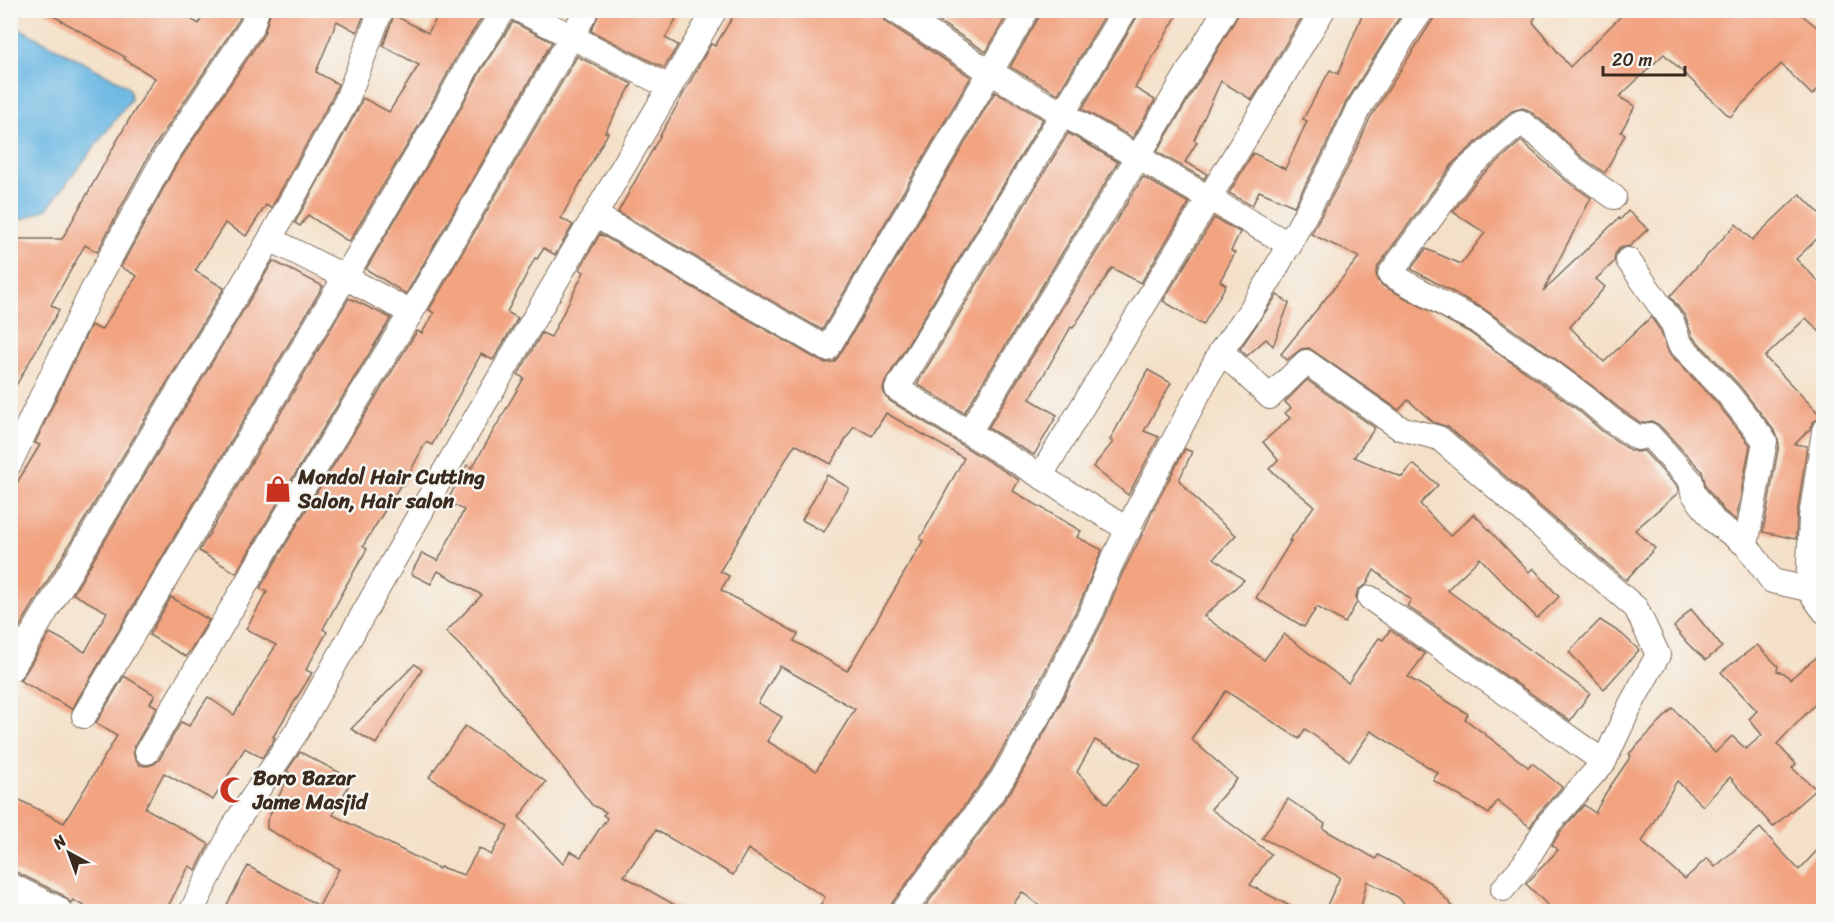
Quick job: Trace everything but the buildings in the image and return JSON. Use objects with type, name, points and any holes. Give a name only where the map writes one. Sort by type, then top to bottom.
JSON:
[{"type":"highway","points":[[10,890],[56,912]]},
{"type":"street","points":[[10,463],[92,291],[163,160],[252,26],[257,10]]},
{"type":"street","points":[[12,668],[270,239],[346,102],[381,10]]},
{"type":"street","points":[[84,716],[436,124],[470,62],[504,10]]},
{"type":"street","points":[[520,10],[669,87]]},
{"type":"street","points":[[147,752],[292,506],[411,313],[587,10]]},
{"type":"street","points":[[190,912],[237,821],[297,731],[426,503],[715,10]]},
{"type":"street","points":[[894,10],[924,19],[990,72],[1290,245]]},
{"type":"street","points":[[595,215],[827,349],[1027,10]]},
{"type":"street","points":[[1125,10],[897,389],[1129,530]]},
{"type":"street","points":[[969,432],[1138,157],[1225,10]]},
{"type":"street","points":[[1041,475],[1323,10]]},
{"type":"street","points":[[903,912],[1002,779],[1042,709],[1092,611],[1109,568],[1141,502],[1221,351],[1248,314],[1290,245],[1335,160],[1357,111],[1422,10]]},
{"type":"street","points":[[1614,196],[1573,168],[1521,122],[1466,170],[1389,274],[1476,320],[1534,360],[1638,438],[1649,435],[1691,481],[1693,493],[1714,521],[1746,544],[1772,581],[1808,589],[1824,611]]},
{"type":"street","points":[[270,239],[411,313]]},
{"type":"street","points":[[1628,260],[1673,324],[1679,344],[1728,394],[1765,441],[1746,544]]},
{"type":"street","points":[[1221,351],[1270,397],[1305,362],[1400,428],[1439,438],[1636,608],[1659,655],[1631,705],[1604,762],[1549,823],[1524,864],[1503,889]]},
{"type":"street","points":[[1808,589],[1817,520],[1824,431]]},
{"type":"street","points":[[1370,598],[1604,762]]},
{"type":"water","points":[[11,24],[126,85],[130,90],[131,99],[47,209],[21,220],[11,220]]},
{"type":"place","name":"Mondol Hair Cutting Salon, Hair salon","points":[[278,489]]},
{"type":"place","name":"Boro Bazar Jame Masjid","points":[[233,790]]}]
